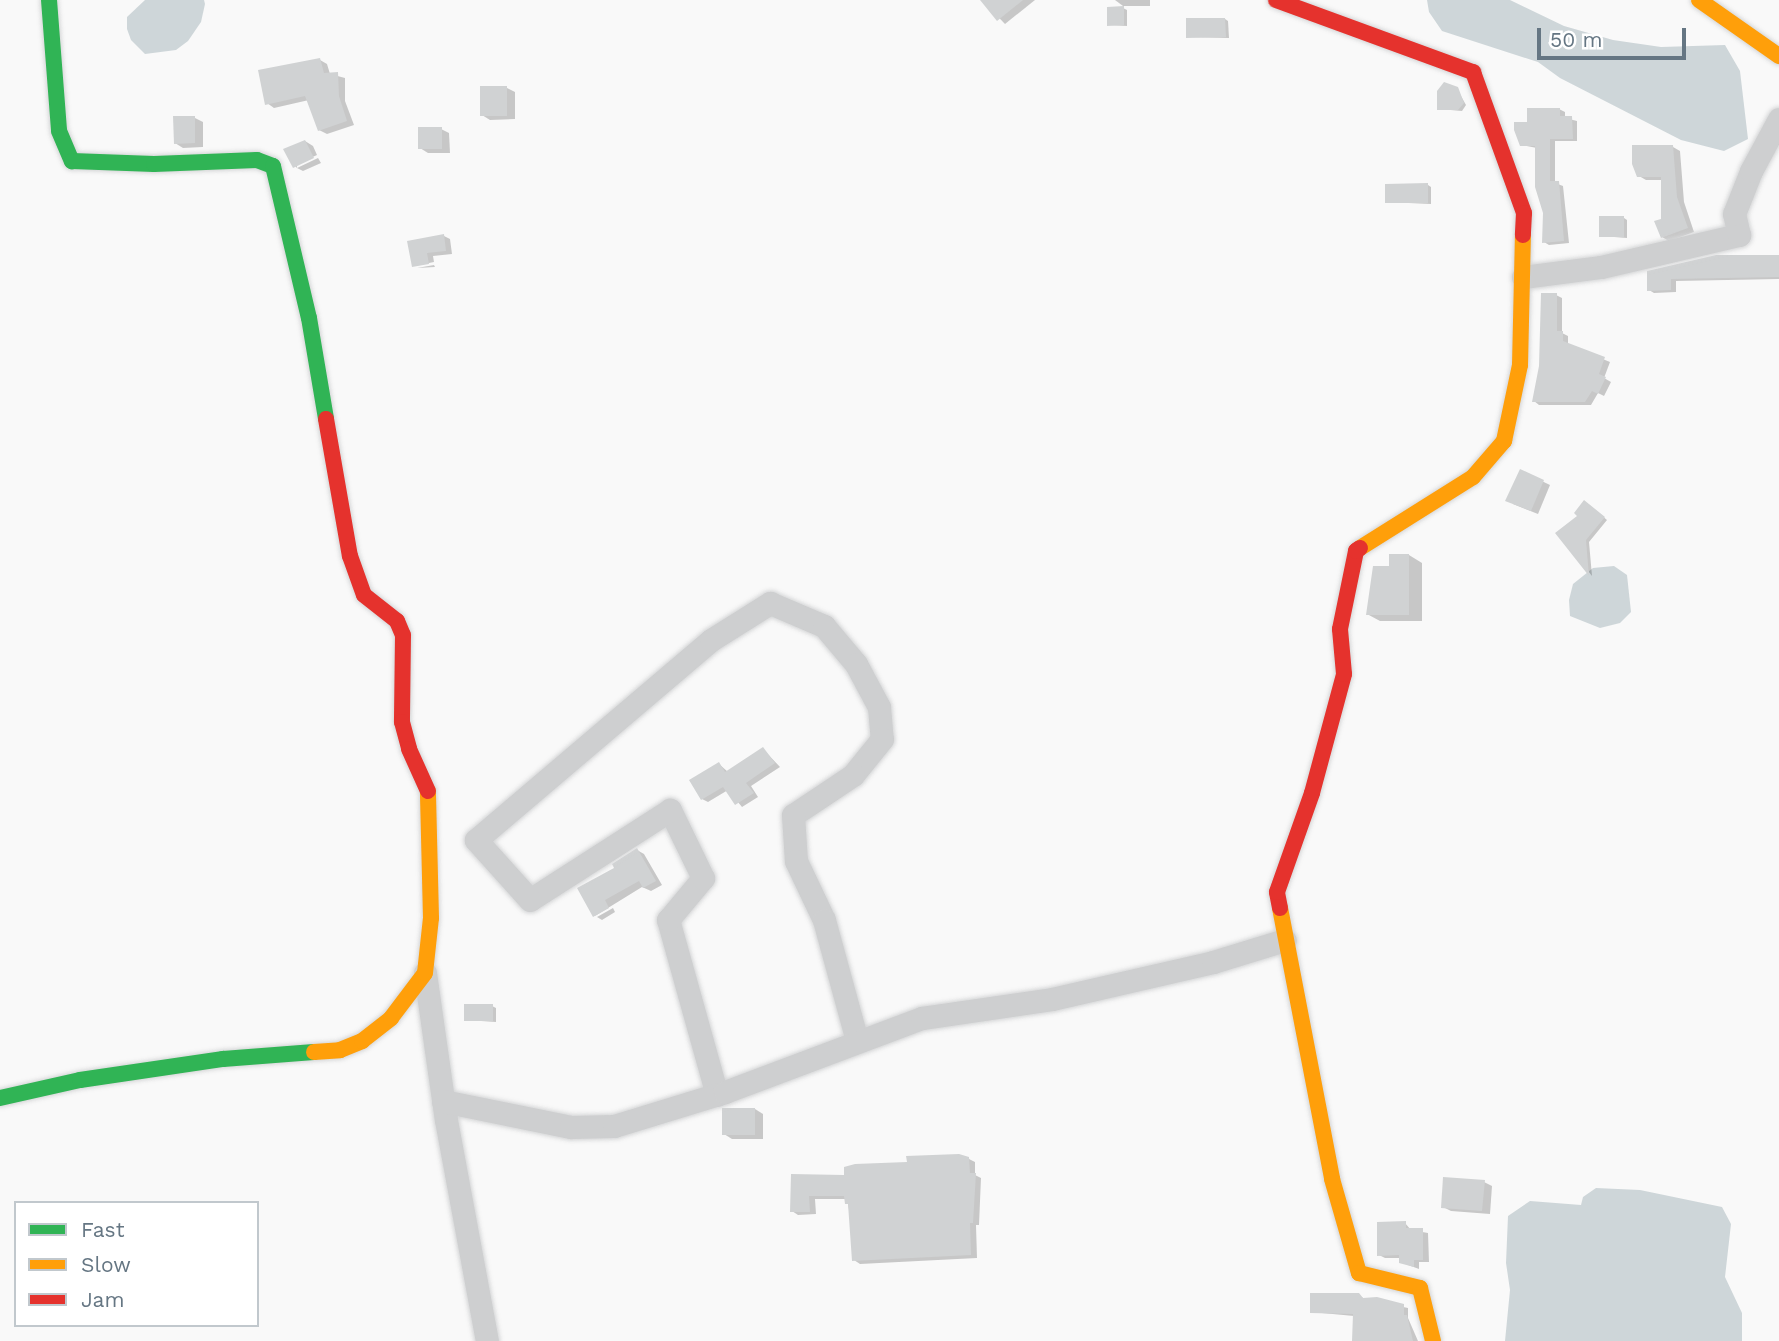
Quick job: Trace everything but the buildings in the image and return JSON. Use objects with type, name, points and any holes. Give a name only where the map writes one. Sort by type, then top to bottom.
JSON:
[{"type":"street","points":[[49,0],[59,131],[72,161],[154,164],[257,160],[273,166],[309,318],[350,556],[364,595],[397,621],[403,635],[402,722],[409,749],[428,791],[431,918],[425,974],[443,1101],[487,1341]]},
{"type":"street","points":[[1276,0],[1473,72],[1524,213],[1520,365],[1504,441],[1474,477],[1410,514],[1356,551],[1340,629],[1344,674],[1312,793],[1277,892],[1284,940],[1332,1179],[1359,1273],[1420,1288],[1433,1341]]},
{"type":"street","points":[[1699,0],[1779,56]]},
{"type":"street","points":[[1522,277],[1601,267],[1739,235],[1734,214],[1751,171],[1779,119]]},
{"type":"street","points":[[717,1094],[668,920],[703,878],[670,810],[530,900],[476,840],[712,640],[770,604],[824,626],[856,663],[879,707],[882,739],[853,775],[793,815],[796,861],[824,920],[857,1041]]},
{"type":"street","points":[[443,1101],[571,1127],[614,1126],[717,1094],[922,1018],[1052,999],[1213,962],[1284,940]]},
{"type":"street","points":[[0,1098],[80,1080],[223,1059],[340,1050],[362,1041],[391,1018],[425,974]]},
{"type":"shaded area","points":[[145,0],[204,0],[201,22],[188,41],[176,50],[145,54],[131,40],[127,17]]},
{"type":"shaded area","points":[[1427,0],[1510,0],[1564,26],[1613,40],[1661,47],[1725,45],[1740,71],[1748,139],[1724,151],[1681,140],[1560,78],[1538,62],[1442,31],[1429,12]]},
{"type":"shaded area","points":[[1614,566],[1627,575],[1631,612],[1620,623],[1600,628],[1570,616],[1569,600],[1573,584],[1593,568]]},
{"type":"shaded area","points":[[1596,1188],[1640,1190],[1722,1207],[1731,1224],[1725,1277],[1742,1313],[1742,1341],[1505,1341],[1510,1290],[1506,1263],[1508,1216],[1530,1201],[1581,1205],[1583,1197]]},
{"type":"traffic: fast","points":[[49,0],[59,131],[72,161],[154,164],[257,160],[273,166],[309,318],[326,419]]},
{"type":"traffic: fast","points":[[0,1098],[80,1080],[223,1059],[314,1052]]},
{"type":"traffic: slow","points":[[1699,0],[1779,56]]},
{"type":"traffic: slow","points":[[1360,548],[1473,477],[1504,441],[1520,365],[1523,235]]},
{"type":"traffic: slow","points":[[314,1052],[340,1050],[362,1041],[391,1018],[425,973],[431,918],[428,791]]},
{"type":"traffic: slow","points":[[1280,908],[1332,1179],[1359,1273],[1420,1288],[1433,1341]]},
{"type":"traffic: jam","points":[[1276,0],[1473,72],[1524,213],[1523,235]]},
{"type":"traffic: jam","points":[[326,419],[350,556],[364,595],[397,621],[403,635],[402,722],[409,749],[428,791]]},
{"type":"traffic: jam","points":[[1280,908],[1277,892],[1312,793],[1344,674],[1340,629],[1356,551],[1360,548]]}]
